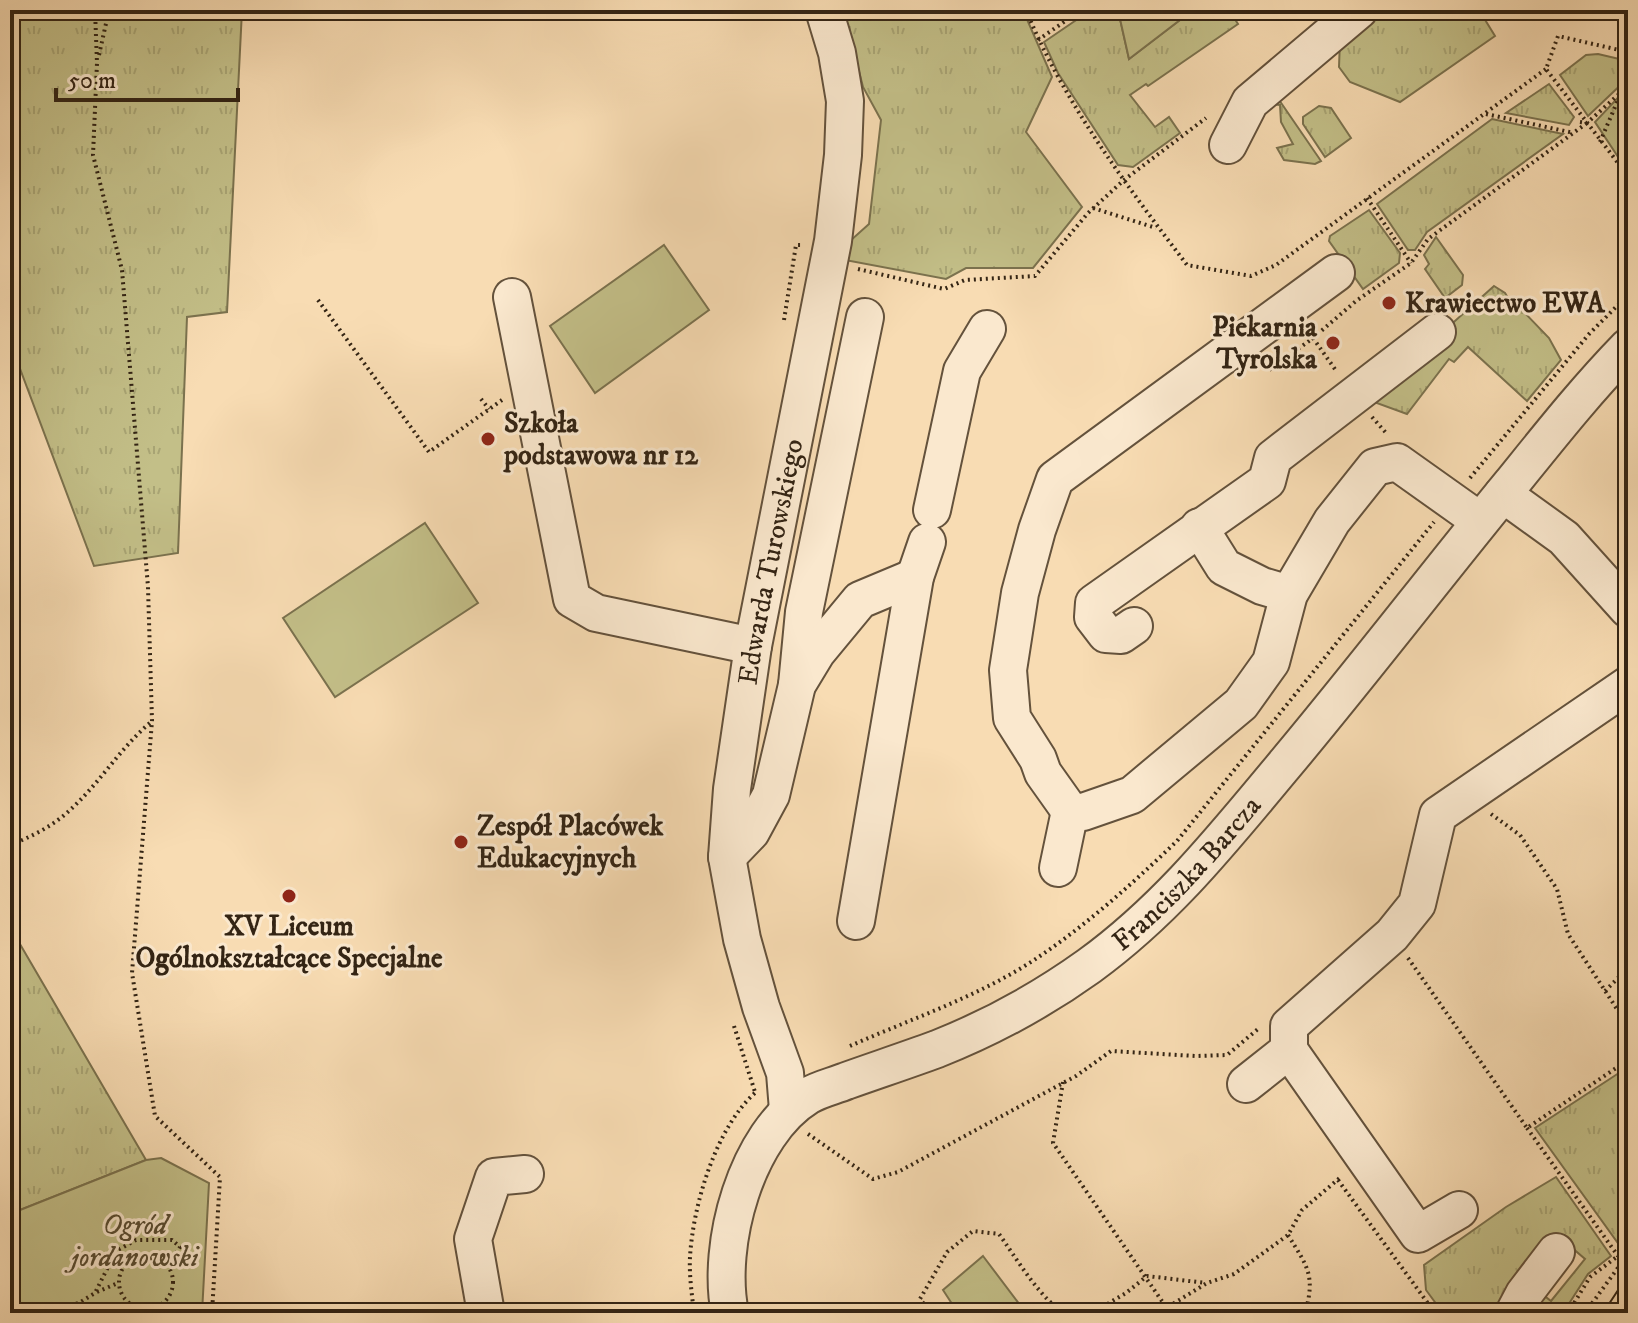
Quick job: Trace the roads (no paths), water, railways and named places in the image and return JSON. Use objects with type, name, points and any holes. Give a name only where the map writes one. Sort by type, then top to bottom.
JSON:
[{"type":"street","name":"Edwarda Turowskiego","points":[[796,1121],[785,1073],[761,1007],[742,939],[727,857],[732,789],[753,646],[833,241],[845,101],[837,53],[824,10]]},
{"type":"street","points":[[1228,145],[1250,102],[1359,10]]},
{"type":"street","points":[[1058,868],[1070,811],[1043,773],[1038,759],[1012,718],[1008,670],[1020,593],[1055,479],[1336,273]]},
{"type":"street","points":[[512,297],[572,599],[596,613],[753,646]]},
{"type":"street","points":[[727,857],[751,832],[771,795],[797,685],[804,612],[865,317]]},
{"type":"street","points":[[856,921],[915,577],[962,371],[987,329]]},
{"type":"street","points":[[1134,626],[1121,635],[1106,634],[1093,617],[1094,603],[1267,481],[1273,458],[1437,332]]},
{"type":"street","name":"Franciszka Barcza","points":[[730,1313],[727,1298],[730,1242],[738,1200],[753,1163],[774,1126],[796,1121],[810,1094],[940,1048],[1019,1010],[1088,967],[1139,926],[1187,881],[1346,691],[1466,510],[1503,494],[1601,375],[1628,347]]},
{"type":"street","points":[[1070,811],[1083,812],[1132,795],[1241,704],[1271,662],[1289,594],[1332,521],[1375,467],[1397,462],[1466,510]]},
{"type":"street","points":[[1503,494],[1564,538],[1628,609]]},
{"type":"street","points":[[1199,527],[1224,567],[1262,586],[1289,594]]},
{"type":"street","points":[[797,685],[817,652],[860,600],[915,577]]},
{"type":"street","points":[[1459,1210],[1418,1234],[1350,1168],[1289,1050],[1289,1026],[1392,935],[1417,904],[1438,815],[1628,685]]},
{"type":"street","points":[[1246,1084],[1289,1050]]},
{"type":"street","points":[[486,1313],[473,1239],[494,1177],[525,1174]]},
{"type":"street","points":[[1514,1313],[1524,1294],[1556,1252]]},
{"type":"tram line","points":[[1603,1313],[1628,1275]]},
{"type":"tram line","points":[[1620,1313],[1628,1301]]},
{"type":"place","name":"Krawiectwo EWA","points":[[1389,303]]},
{"type":"place","name":"Piekarnia Tyrolska","points":[[1333,343]]},
{"type":"place","name":"Szkoła podstawowa nr 12","points":[[488,439]]},
{"type":"place","name":"Zespół Placówek Edukacyjnych","points":[[461,842]]},
{"type":"place","name":"XV Liceum Ogólnokształcące Specjalne","points":[[289,896]]},
{"type":"park label","name":"Ogród jordanowski","points":[[135,1241]]}]
